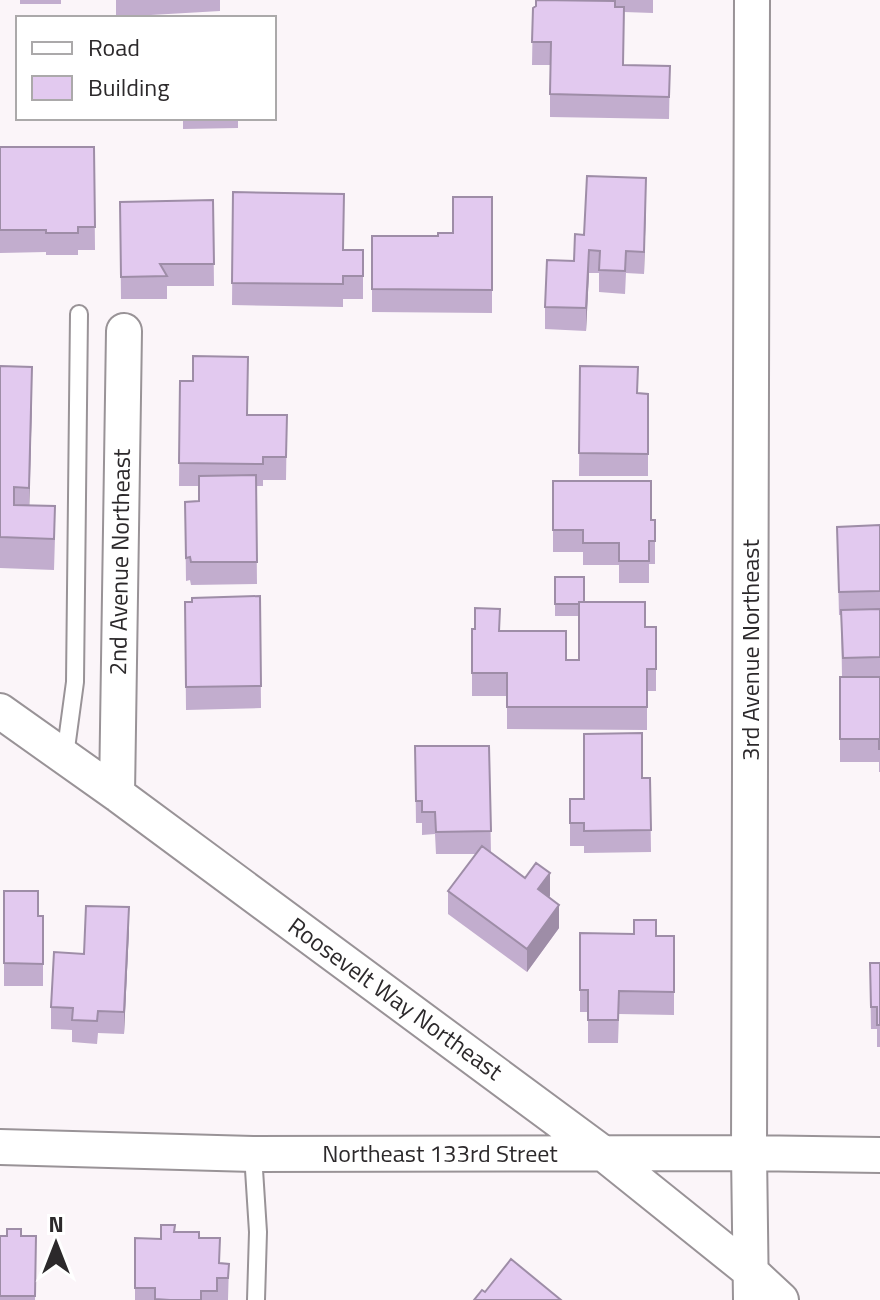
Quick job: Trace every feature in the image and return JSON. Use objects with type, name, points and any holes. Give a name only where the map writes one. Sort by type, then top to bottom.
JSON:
[{"type":"street","name":"3rd Avenue Northeast","points":[[751,1286],[752,0]]},
{"type":"street","name":"2nd Avenue Northeast","points":[[117,794],[124,331]]},
{"type":"street","name":"Roosevelt Way Northeast","points":[[0,711],[604,1154],[751,1286],[781,1300]]},
{"type":"street","name":"Northeast 133rd Street","points":[[0,1147],[253,1154],[880,1155]]},
{"type":"lane","points":[[65,756],[75,682],[79,314]]},
{"type":"lane","points":[[253,1154],[258,1232],[256,1300]]},
{"type":"building","points":[[536,0],[615,1],[615,7],[624,7],[623,65],[670,66],[669,97],[550,94],[551,42],[532,42]]},
{"type":"building","points":[[0,147],[94,147],[95,227],[78,227],[78,233],[0,230]]},
{"type":"building","points":[[587,176],[646,178],[644,252],[626,251],[625,271],[599,270],[600,251],[589,250],[586,308],[545,307],[547,260],[574,261],[575,234],[584,235]]},
{"type":"building","points":[[233,192],[344,194],[343,250],[363,250],[363,276],[343,276],[343,284],[232,283]]},
{"type":"building","points":[[453,197],[492,197],[492,290],[372,289],[372,236],[438,236],[438,233],[453,233]]},
{"type":"building","points":[[213,200],[214,264],[160,264],[167,276],[121,277],[120,202]]},
{"type":"building","points":[[193,356],[248,357],[247,415],[287,415],[286,457],[263,457],[263,464],[179,463],[180,381],[193,381]]},
{"type":"building","points":[[0,366],[32,367],[29,488],[14,487],[14,505],[55,506],[54,539],[0,537]]},
{"type":"building","points":[[580,366],[638,367],[637,393],[648,394],[648,454],[579,453]]},
{"type":"building","points":[[256,475],[257,562],[191,562],[190,557],[186,558],[185,502],[199,501],[199,476]]},
{"type":"building","points":[[553,481],[651,481],[651,520],[655,520],[655,541],[649,541],[649,561],[619,561],[619,543],[583,543],[583,530],[553,530]]},
{"type":"building","points":[[880,525],[880,591],[839,592],[837,527]]},
{"type":"building","points":[[555,577],[584,577],[584,602],[555,604]]},
{"type":"building","points":[[260,596],[261,686],[186,687],[185,602],[192,602],[192,598]]},
{"type":"building","points":[[579,602],[645,602],[645,627],[656,627],[656,669],[647,669],[647,707],[507,707],[507,673],[472,673],[475,608],[500,609],[499,631],[566,631],[566,660],[579,660]]},
{"type":"building","points":[[880,609],[880,657],[843,658],[841,610]]},
{"type":"building","points":[[840,677],[880,677],[880,749],[879,739],[840,739]]},
{"type":"building","points":[[642,733],[642,778],[650,778],[651,830],[584,831],[584,823],[570,823],[570,799],[584,799],[584,734]]},
{"type":"building","points":[[415,746],[489,746],[491,831],[436,832],[435,812],[422,812],[422,801],[416,801]]},
{"type":"building","points":[[482,846],[525,878],[536,863],[550,873],[538,889],[559,905],[527,949],[448,891]]},
{"type":"building","points":[[4,891],[38,891],[38,916],[43,916],[43,964],[4,963]]},
{"type":"building","points":[[86,906],[129,907],[124,1012],[98,1011],[97,1021],[72,1020],[73,1008],[51,1007],[54,952],[84,954]]},
{"type":"building","points":[[634,920],[656,920],[656,936],[674,936],[674,992],[619,991],[618,1020],[588,1020],[588,990],[580,990],[580,933],[634,934]]},
{"type":"building","points":[[870,963],[880,963],[880,1025],[877,1025],[877,1007],[871,1007]]},
{"type":"building","points":[[161,1225],[175,1225],[174,1232],[199,1232],[199,1238],[220,1238],[219,1263],[229,1264],[228,1278],[217,1278],[217,1291],[201,1291],[201,1300],[170,1300],[155,1299],[155,1288],[135,1288],[135,1238],[161,1239]]},
{"type":"building","points":[[7,1229],[21,1229],[21,1236],[36,1236],[35,1296],[0,1296],[0,1236],[7,1236]]},
{"type":"building","points":[[511,1259],[561,1300],[474,1300],[482,1290],[485,1292]]}]
